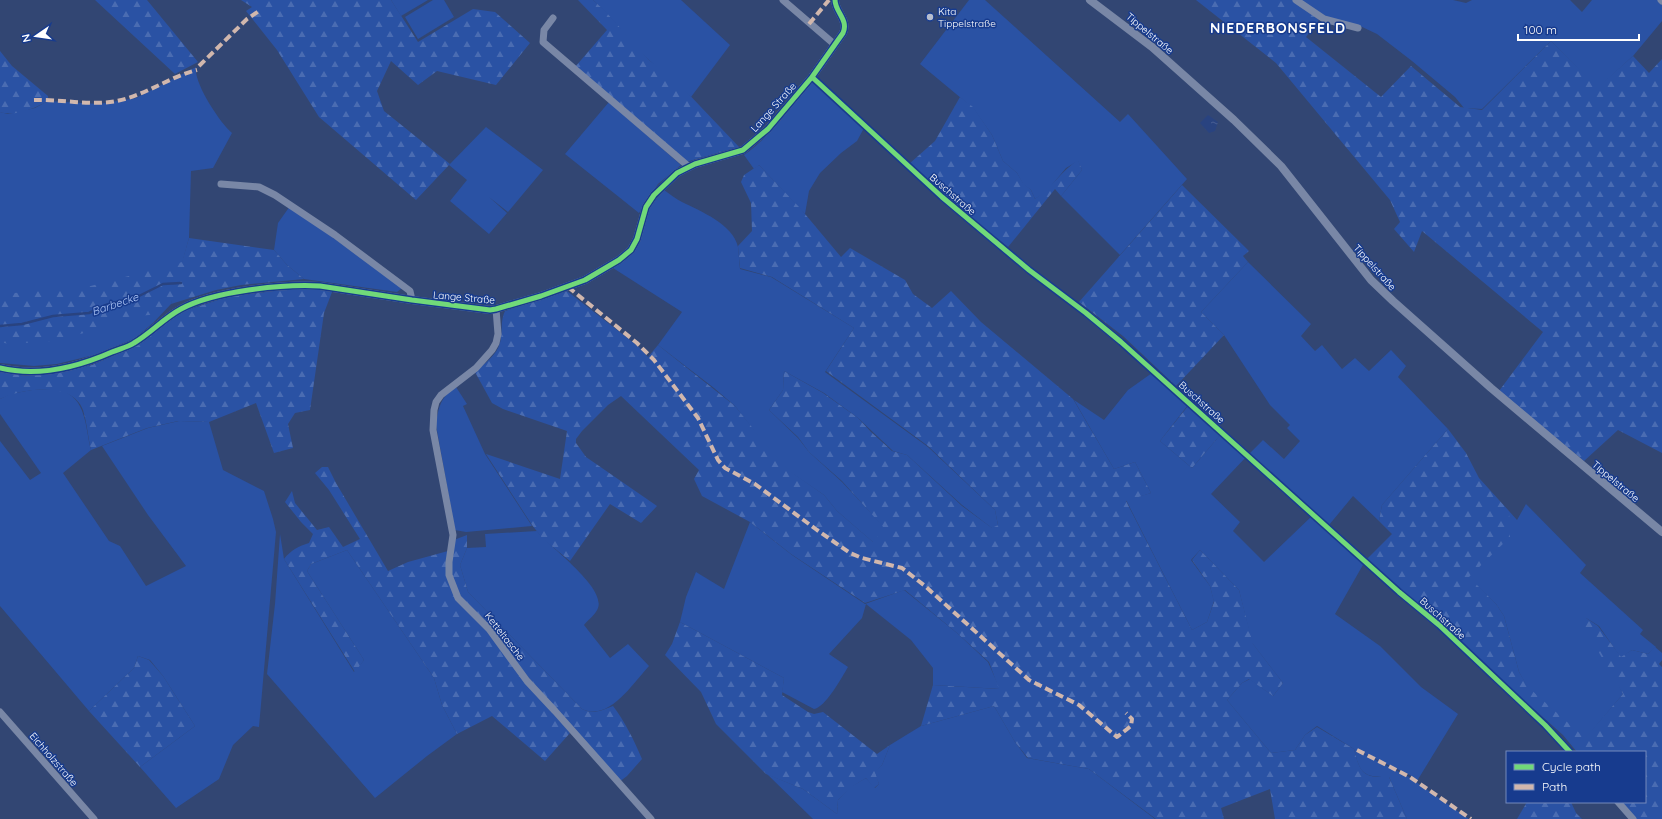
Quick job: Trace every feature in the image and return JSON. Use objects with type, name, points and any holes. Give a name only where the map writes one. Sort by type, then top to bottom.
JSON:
[{"type":"street","points":[[783,0],[834,44]]},
{"type":"street","name":"Lange Straße","points":[[0,368],[8,370],[46,370],[69,367],[92,361],[133,344],[180,309],[205,299],[227,294],[268,288],[306,285],[483,309],[496,309],[568,287],[585,280],[626,255],[637,239],[644,214],[650,200],[668,180],[688,166],[735,153],[750,145],[768,129],[812,77],[843,33],[845,28],[843,18],[836,6],[835,0]]},
{"type":"street","name":"Tippelstraße","points":[[1090,0],[1152,47],[1234,120],[1281,166],[1362,268],[1393,301],[1491,388],[1662,532]]},
{"type":"street","points":[[1296,0],[1324,19],[1358,28]]},
{"type":"street","points":[[553,18],[544,30],[543,42],[688,166]]},
{"type":"street","name":"Buschstraße","points":[[812,77],[942,198],[1029,270],[1086,313],[1168,383],[1399,592],[1439,625],[1545,725],[1569,751]]},
{"type":"street","points":[[221,184],[259,187],[275,194],[336,235],[410,291],[412,300]]},
{"type":"street","name":"Ketteltasche","points":[[496,309],[498,334],[496,344],[476,368],[441,395],[436,402],[434,410],[433,430],[453,535],[449,562],[449,575],[458,598],[489,629],[527,681],[555,710],[651,819]]},
{"type":"street","name":"Eichholzstraße","points":[[0,712],[94,819]]},
{"type":"street","points":[[1619,803],[1633,819]]},
{"type":"green space","points":[[95,0],[147,0],[198,62],[175,74]]},
{"type":"green space","points":[[241,0],[391,0],[418,42],[473,9],[495,12],[530,43],[496,85],[437,71],[418,85],[391,61],[377,91],[384,111],[450,164],[416,200],[319,117],[277,50],[246,11],[252,7]]},
{"type":"green space","points":[[391,0],[428,0],[401,16]]},
{"type":"green space","points":[[433,0],[444,0],[454,17],[418,39],[405,17]]},
{"type":"green space","points":[[578,0],[593,0],[605,11],[649,60],[680,85],[739,147],[686,162],[575,67],[607,30]]},
{"type":"green space","points":[[593,0],[681,0],[730,45],[691,97],[649,60]]},
{"type":"green space","points":[[969,0],[985,0],[1120,122],[1128,114],[1187,179],[1120,255],[1061,196],[1082,170],[1078,161],[1066,168],[1046,192],[1035,199],[1031,190],[1023,184],[1017,173],[1003,161],[992,135],[973,108],[920,64]]},
{"type":"green space","points":[[1196,0],[1294,0],[1319,20],[1306,37],[1381,97],[1411,66],[1460,107],[1482,110],[1551,41],[1598,87],[1633,56],[1649,73],[1662,59],[1662,453],[1618,430],[1584,461],[1499,391],[1543,332],[1422,231],[1414,252],[1394,229],[1400,222],[1390,200],[1276,63]]},
{"type":"green space","points":[[1299,0],[1453,0],[1466,3],[1472,0],[1570,0],[1582,12],[1592,0],[1658,0],[1662,5],[1662,21],[1633,56],[1598,88],[1551,41],[1482,109],[1464,108],[1455,97],[1377,34],[1358,25],[1332,20]]},
{"type":"green space","points":[[0,51],[12,66],[48,96],[48,101],[18,113],[0,112]]},
{"type":"green space","points":[[196,67],[196,74],[208,102],[221,121],[232,133],[213,168],[191,171],[189,238],[171,304],[153,323],[134,339],[94,355],[57,364],[34,366],[0,363],[0,112],[8,114],[35,108],[48,101],[99,104],[136,98]]},
{"type":"green space","points":[[811,83],[815,83],[864,128],[857,141],[841,153],[820,173],[809,191],[805,214],[759,165],[754,169],[744,155],[772,130]]},
{"type":"green space","points":[[960,97],[973,107],[992,135],[1003,161],[1017,173],[1023,183],[1031,190],[1035,199],[1041,195],[1066,169],[1078,160],[1082,170],[1061,196],[1055,189],[1008,247],[943,195],[909,164],[935,141]]},
{"type":"green space","points":[[609,102],[681,165],[658,184],[639,213],[565,154]]},
{"type":"green space","points":[[486,127],[543,170],[508,212],[489,197],[507,213],[489,234],[450,201],[467,180],[449,165]]},
{"type":"green space","points":[[759,165],[800,208],[841,257],[850,248],[905,280],[913,294],[932,308],[951,291],[981,322],[1073,399],[1114,469],[1135,462],[1151,493],[1126,501],[1192,630],[1207,622],[1214,602],[1210,586],[1192,560],[1200,550],[1239,590],[1253,644],[1283,683],[1273,696],[1249,679],[1242,683],[1227,700],[1271,753],[1295,750],[1305,735],[1317,727],[1354,749],[1358,764],[1364,772],[1373,776],[1389,777],[1407,819],[1275,819],[1270,789],[1221,808],[1224,819],[1156,819],[1089,769],[1028,758],[1015,742],[994,706],[921,726],[933,685],[999,689],[989,662],[905,590],[865,603],[791,554],[750,522],[702,496],[694,479],[699,470],[621,396],[608,405],[582,431],[576,439],[576,443],[586,457],[657,506],[641,523],[610,504],[570,561],[543,539],[532,525],[486,454],[560,479],[567,431],[503,409],[492,403],[475,372],[490,359],[500,343],[505,311],[567,291],[639,347],[648,357],[658,345],[735,406],[763,441],[791,472],[824,495],[837,511],[873,542],[884,528],[842,481],[809,452],[798,437],[769,410],[783,390],[784,371],[823,393],[858,418],[892,451],[907,455],[962,506],[992,528],[998,525],[995,510],[928,446],[826,371],[854,328],[772,277],[740,268],[738,246],[752,231],[751,203],[741,182],[744,175]]},
{"type":"green space","points":[[1182,185],[1249,251],[1243,256],[1248,262],[1201,312],[1224,335],[1176,386],[1123,336],[1079,302]]},
{"type":"green space","points":[[664,190],[680,201],[715,219],[730,232],[738,247],[740,269],[771,277],[854,328],[825,372],[928,447],[995,510],[998,525],[993,529],[962,505],[907,455],[893,451],[858,418],[824,393],[784,371],[783,390],[769,410],[798,438],[809,452],[842,482],[885,528],[874,543],[837,511],[824,495],[790,472],[762,441],[735,406],[658,345],[682,312],[613,268],[626,259],[646,214]]},
{"type":"green space","points":[[290,206],[402,288],[397,292],[304,279],[287,265],[274,250],[278,223]]},
{"type":"green space","points":[[189,238],[274,250],[287,265],[304,279],[241,285],[216,290],[171,304],[172,298],[169,305],[160,314],[116,318],[91,331],[55,341],[9,344],[0,342],[0,294],[83,288],[182,262]]},
{"type":"green space","points":[[1248,262],[1311,324],[1301,336],[1315,351],[1322,345],[1342,369],[1355,358],[1369,371],[1391,350],[1406,366],[1398,377],[1448,429],[1382,505],[1379,521],[1353,496],[1329,525],[1250,453],[1263,440],[1284,459],[1300,441],[1287,428],[1290,425],[1270,405],[1224,335],[1201,312]]},
{"type":"green space","points":[[306,287],[332,292],[324,313],[310,410],[295,413],[288,424],[293,448],[274,453],[256,403],[209,422],[178,421],[147,428],[91,450],[83,410],[77,401],[69,394],[58,391],[33,390],[9,395],[0,399],[0,372],[26,376],[59,372],[92,365],[134,347],[181,312],[227,297]]},
{"type":"green space","points":[[1152,373],[1188,405],[1160,441],[1192,468],[1221,434],[1247,456],[1211,494],[1240,522],[1233,531],[1264,562],[1313,515],[1364,563],[1335,614],[1380,646],[1421,687],[1458,714],[1417,781],[1410,775],[1354,749],[1317,726],[1305,735],[1295,750],[1271,753],[1227,700],[1242,683],[1250,679],[1273,696],[1283,683],[1252,643],[1239,590],[1200,550],[1191,560],[1210,586],[1214,601],[1207,622],[1192,630],[1126,500],[1151,493],[1135,462],[1114,469],[1074,400],[1104,420],[1128,390]]},
{"type":"green space","points":[[456,387],[467,404],[463,406],[485,454],[532,526],[466,532],[455,530],[436,425],[441,403],[447,394]]},
{"type":"green space","points":[[32,390],[60,390],[69,394],[80,406],[86,423],[91,450],[63,473],[109,541],[120,546],[146,586],[186,566],[148,515],[102,446],[148,428],[179,421],[209,422],[223,470],[264,491],[276,532],[259,727],[253,726],[233,745],[219,779],[176,808],[140,767],[195,726],[163,676],[150,660],[138,656],[134,668],[89,711],[0,606],[0,441],[30,480],[41,473],[0,414],[0,399],[10,394]]},
{"type":"green space","points":[[1188,406],[1221,434],[1192,468],[1160,441]]},
{"type":"green space","points":[[1448,429],[1466,453],[1479,478],[1509,511],[1510,537],[1469,577],[1496,604],[1504,616],[1519,672],[1528,687],[1585,738],[1623,694],[1583,625],[1586,618],[1598,626],[1621,657],[1632,650],[1648,654],[1655,647],[1662,653],[1662,660],[1659,664],[1662,667],[1662,819],[1635,819],[1621,803],[1646,803],[1646,751],[1576,751],[1563,735],[1366,560],[1392,534],[1379,521],[1382,505]]},
{"type":"green space","points":[[322,467],[328,467],[388,571],[408,562],[448,551],[456,598],[487,629],[570,733],[545,761],[492,716],[457,734],[442,705],[434,678],[347,550],[311,564],[307,571],[364,660],[355,672],[284,559],[295,549],[309,543],[313,534],[285,502],[292,491],[295,503],[317,530],[329,527],[343,547],[360,539],[329,490],[315,473]]},
{"type":"green space","points":[[1526,504],[1586,565],[1580,573],[1643,630],[1640,634],[1656,647],[1648,654],[1632,650],[1621,658],[1599,626],[1586,618],[1623,694],[1585,739],[1528,688],[1519,672],[1504,616],[1496,604],[1468,577],[1509,537],[1509,511],[1517,520]]},
{"type":"green space","points":[[750,522],[792,555],[865,604],[904,590],[957,633],[988,662],[1000,689],[933,685],[933,668],[911,640],[866,604],[862,618],[829,654],[848,667],[828,698],[814,709],[782,692],[784,678],[680,622],[686,597],[696,572],[724,589]]},
{"type":"green space","points":[[537,531],[575,567],[593,589],[598,599],[598,608],[594,615],[584,625],[610,658],[628,644],[649,666],[620,699],[611,706],[602,710],[592,712],[582,709],[468,592],[460,565],[467,548],[486,547],[485,534]]},
{"type":"green space","points":[[280,534],[284,559],[354,672],[364,660],[307,571],[311,564],[347,550],[434,678],[442,705],[457,734],[375,798],[267,674],[275,604]]},
{"type":"green space","points":[[467,535],[467,548],[460,565],[468,592],[582,709],[594,712],[613,706],[621,718],[642,759],[627,776],[619,782],[464,603],[450,574],[454,540]]},
{"type":"green space","points":[[680,622],[784,678],[782,695],[808,712],[814,714],[823,712],[877,754],[890,745],[882,765],[875,772],[879,784],[874,788],[866,778],[853,786],[838,800],[837,814],[803,789],[766,774],[716,724],[701,692],[665,655],[672,644]]},
{"type":"green space","points":[[138,656],[149,660],[163,676],[195,726],[140,767],[89,711],[134,668]]},
{"type":"green space","points":[[994,706],[1015,742],[1027,758],[1089,769],[1155,819],[813,819],[767,774],[803,789],[837,814],[838,800],[852,786],[866,778],[875,788],[879,784],[874,772],[882,765],[890,745],[921,726]]},
{"type":"green space","points":[[1354,749],[1409,777],[1469,819],[1407,819],[1389,777],[1368,775],[1364,772],[1358,764]]},
{"type":"green space","points":[[1526,803],[1571,803],[1576,813],[1582,819],[1517,819]]},
{"type":"water","points":[[1208,115],[1218,122],[1215,131],[1209,133],[1200,123]]},
{"type":"waterway","name":"Barbecke","points":[[0,326],[22,324],[53,316],[89,313],[106,305],[139,296],[163,284],[181,283]]},
{"type":"marked path","points":[[809,24],[829,0]]},
{"type":"marked path","points":[[199,66],[247,19],[259,11]]},
{"type":"marked path","points":[[34,100],[86,103],[117,101],[138,95],[177,77],[197,70]]},
{"type":"marked path","points":[[568,287],[637,343],[654,360],[698,418],[718,460],[725,468],[755,484],[850,553],[862,558],[902,568],[925,586],[1029,680],[1079,705],[1117,737],[1131,726],[1132,719],[1126,713]]},
{"type":"marked path","points":[[1357,750],[1410,777],[1471,819]]},
{"type":"cycle path","points":[[0,368],[14,371],[43,371],[85,362],[132,344],[181,309],[195,303],[229,293],[287,286],[320,286],[490,310],[541,296],[585,280],[619,260],[631,250],[637,239],[646,207],[654,195],[677,173],[695,164],[743,150],[768,129],[812,77],[843,33],[844,24],[835,0]]},
{"type":"cycle path","points":[[812,77],[942,197],[1029,270],[1086,313],[1121,342],[1399,592],[1439,625],[1545,725],[1569,751]]},
{"type":"place","name":"Kita Tippelstraße","points":[[930,17]]},
{"type":"district","name":"NIEDERBONSFELD","points":[[1278,28]]}]
